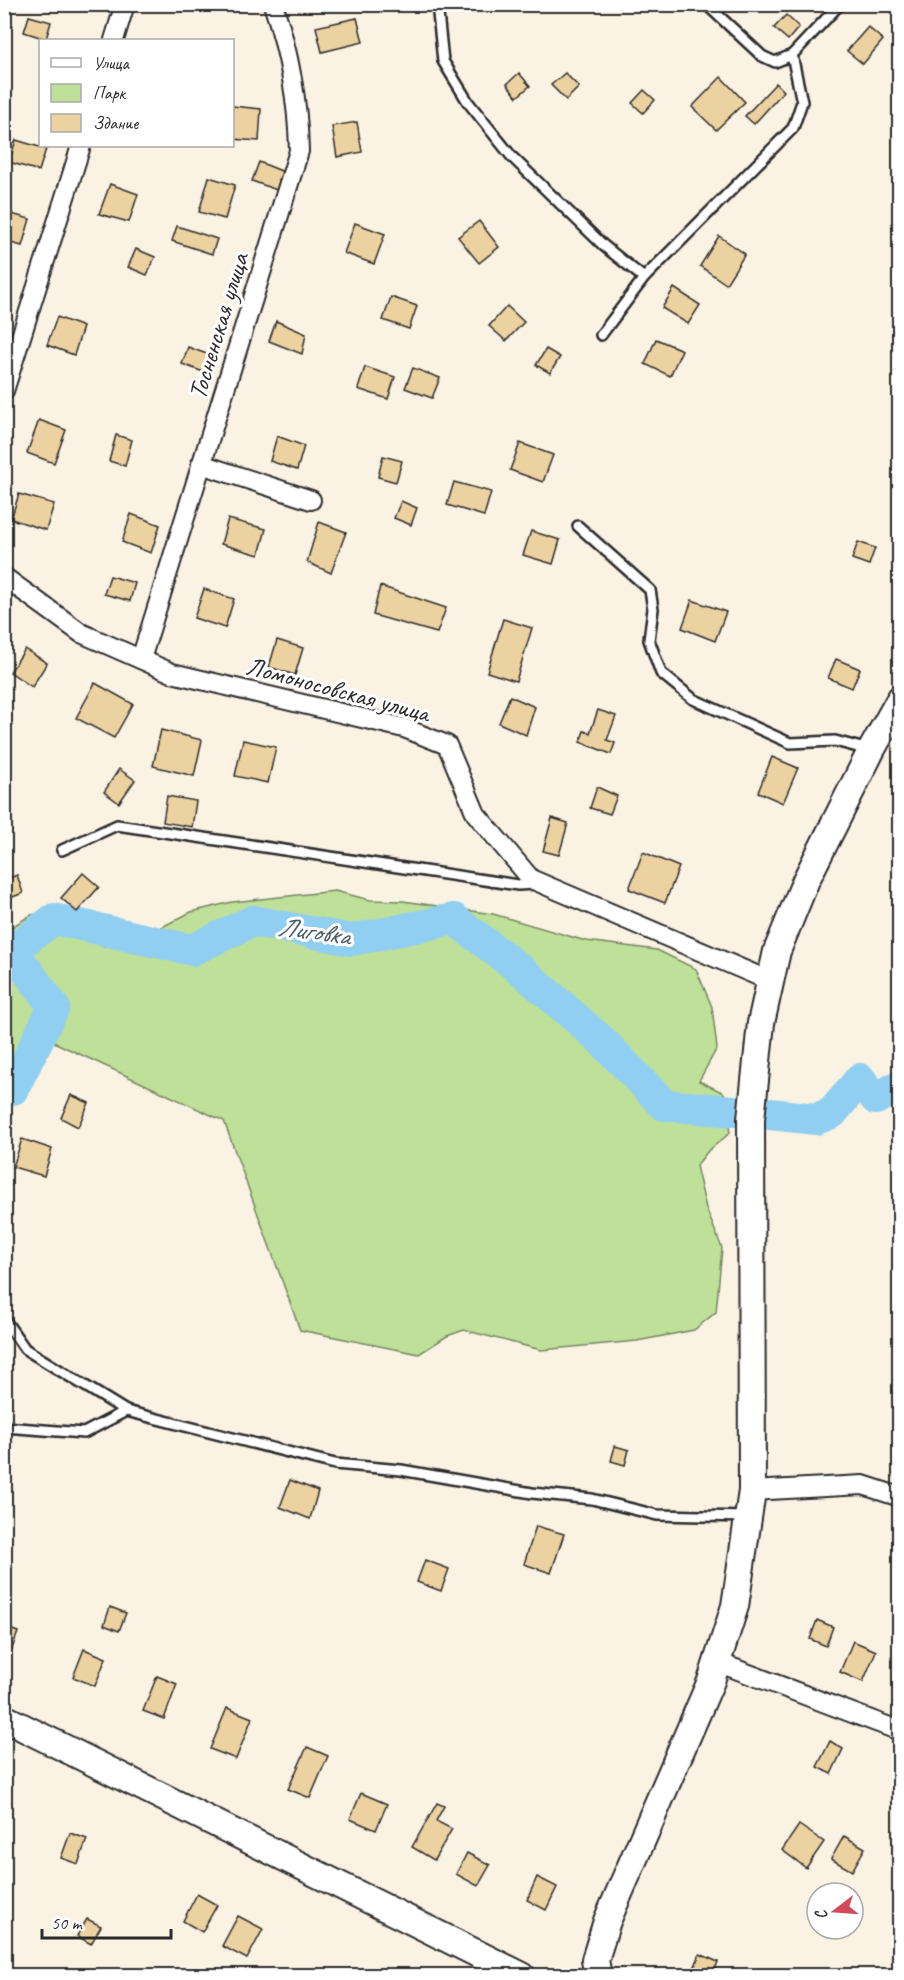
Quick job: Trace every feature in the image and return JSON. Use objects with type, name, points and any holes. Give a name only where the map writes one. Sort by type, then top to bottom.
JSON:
[{"type":"main road","points":[[598,1976],[595,1960],[607,1921],[717,1662],[735,1606],[752,1491],[751,1119],[761,1023],[777,951],[806,880],[871,750],[900,699]]},
{"type":"main road","points":[[4,1718],[522,1976]]},
{"type":"street","points":[[114,39],[125,4]]},
{"type":"street","name":"Тосненская улица","points":[[141,659],[299,152],[298,118],[285,39],[273,4]]},
{"type":"street","points":[[4,391],[81,147]]},
{"type":"street","points":[[201,464],[311,500]]},
{"type":"street","name":"Ломоносовская улица","points":[[4,577],[81,633],[172,673],[404,728],[447,745],[476,814],[531,879],[770,981]]},
{"type":"street","points":[[752,1491],[863,1485],[900,1497]]},
{"type":"street","points":[[717,1662],[900,1731]]},
{"type":"lane","points":[[437,4],[443,61],[468,102],[512,156],[604,246],[644,278]]},
{"type":"lane","points":[[706,4],[762,56],[775,62],[792,55],[840,4]]},
{"type":"lane","points":[[601,335],[644,278],[794,128],[802,102],[792,55]]},
{"type":"lane","points":[[578,526],[650,590],[653,609],[649,640],[661,674],[693,699],[790,743],[836,741],[871,750]]},
{"type":"lane","points":[[62,850],[117,825],[518,885],[543,884]]},
{"type":"lane","points":[[4,1319],[25,1349],[126,1411],[335,1464],[401,1470],[532,1493],[592,1499],[657,1515],[748,1518]]},
{"type":"lane","points":[[4,1427],[84,1433],[126,1411]]},
{"type":"green space","points":[[335,891],[370,900],[403,901],[493,914],[586,941],[657,950],[696,969],[712,1007],[717,1048],[699,1081],[724,1093],[730,1133],[708,1151],[696,1166],[706,1208],[722,1248],[716,1312],[694,1330],[637,1341],[541,1350],[464,1330],[447,1336],[419,1354],[300,1330],[224,1121],[32,1032],[5,1077],[5,931],[31,915],[38,914],[104,946],[129,944],[191,912],[232,902]]},
{"type":"building","points":[[786,15],[799,27],[788,40],[774,28]]},
{"type":"building","points":[[29,16],[51,22],[46,39],[24,32]]},
{"type":"building","points":[[357,18],[363,42],[322,52],[316,27]]},
{"type":"building","points":[[868,27],[883,40],[863,64],[847,51]]},
{"type":"building","points":[[519,73],[530,86],[517,97],[507,84]]},
{"type":"building","points":[[565,73],[579,87],[566,100],[551,85]]},
{"type":"building","points":[[721,77],[745,102],[716,130],[692,107]]},
{"type":"building","points":[[776,83],[784,91],[754,124],[745,116]]},
{"type":"building","points":[[644,90],[655,100],[643,113],[632,103]]},
{"type":"building","points":[[234,106],[261,109],[259,141],[234,139]]},
{"type":"building","points":[[357,122],[362,152],[337,157],[332,126]]},
{"type":"building","points":[[16,140],[46,149],[39,171],[9,162]]},
{"type":"building","points":[[259,162],[284,172],[277,190],[252,181]]},
{"type":"building","points":[[209,177],[235,185],[225,219],[199,212]]},
{"type":"building","points":[[110,184],[138,194],[129,222],[99,214]]},
{"type":"building","points":[[4,212],[30,219],[22,246],[4,241]]},
{"type":"building","points":[[479,221],[499,247],[479,263],[458,237]]},
{"type":"building","points":[[355,223],[385,234],[374,264],[344,253]]},
{"type":"building","points":[[177,226],[217,239],[212,254],[172,241]]},
{"type":"building","points":[[719,236],[745,254],[726,284],[700,266]]},
{"type":"building","points":[[136,249],[155,257],[147,275],[128,267]]},
{"type":"building","points":[[674,288],[700,305],[688,324],[662,308]]},
{"type":"building","points":[[391,297],[417,306],[409,329],[383,320]]},
{"type":"building","points":[[507,306],[524,322],[506,341],[489,326]]},
{"type":"building","points":[[57,317],[83,327],[74,355],[47,345]]},
{"type":"building","points":[[276,321],[306,334],[302,354],[269,341]]},
{"type":"building","points":[[656,339],[682,350],[670,376],[645,364]]},
{"type":"building","points":[[188,347],[212,356],[206,373],[182,364]]},
{"type":"building","points":[[546,349],[560,357],[550,373],[536,365]]},
{"type":"building","points":[[365,367],[395,377],[388,399],[358,389]]},
{"type":"building","points":[[413,368],[440,378],[432,398],[405,388]]},
{"type":"building","points":[[39,420],[66,430],[54,463],[27,453]]},
{"type":"building","points":[[116,435],[132,440],[125,466],[109,461]]},
{"type":"building","points":[[277,436],[304,446],[297,470],[270,461]]},
{"type":"building","points":[[520,443],[553,455],[543,482],[510,470]]},
{"type":"building","points":[[383,456],[402,461],[396,482],[378,477]]},
{"type":"building","points":[[454,482],[491,492],[484,516],[447,505]]},
{"type":"building","points":[[19,494],[54,504],[46,530],[11,519]]},
{"type":"building","points":[[401,501],[417,508],[411,525],[394,518]]},
{"type":"building","points":[[131,514],[160,525],[151,553],[122,542]]},
{"type":"building","points":[[228,519],[266,529],[259,555],[221,544]]},
{"type":"building","points":[[319,522],[346,532],[331,573],[307,562]]},
{"type":"building","points":[[531,531],[560,540],[553,564],[523,555]]},
{"type":"building","points":[[858,542],[875,548],[869,565],[852,559]]},
{"type":"building","points":[[110,576],[135,583],[130,601],[104,594]]},
{"type":"building","points":[[380,586],[446,608],[437,633],[373,615]]},
{"type":"building","points":[[204,589],[234,599],[225,628],[194,618]]},
{"type":"building","points":[[692,600],[726,612],[715,641],[682,628]]},
{"type":"building","points":[[503,619],[532,628],[516,681],[487,672]]},
{"type":"building","points":[[277,640],[303,648],[295,675],[269,667]]},
{"type":"building","points":[[25,649],[47,663],[32,687],[10,672]]},
{"type":"building","points":[[836,659],[860,669],[852,688],[828,678]]},
{"type":"building","points":[[95,683],[133,704],[114,738],[76,718]]},
{"type":"building","points":[[510,696],[535,707],[526,735],[499,723]]},
{"type":"building","points":[[598,710],[616,716],[607,740],[615,743],[611,754],[580,742],[584,731],[590,733]]},
{"type":"building","points":[[161,730],[202,740],[194,776],[153,766]]},
{"type":"building","points":[[243,740],[276,747],[268,783],[235,776]]},
{"type":"building","points":[[772,757],[798,768],[783,803],[758,792]]},
{"type":"building","points":[[119,769],[135,780],[119,803],[104,792]]},
{"type":"building","points":[[597,787],[617,796],[610,814],[590,808]]},
{"type":"building","points":[[167,796],[196,801],[192,827],[163,822]]},
{"type":"building","points":[[552,818],[568,823],[559,855],[543,851]]},
{"type":"building","points":[[643,852],[679,867],[665,903],[629,889]]},
{"type":"building","points":[[83,873],[99,887],[77,912],[61,898]]},
{"type":"building","points":[[17,875],[23,893],[5,900],[4,880]]},
{"type":"building","points":[[71,1095],[89,1103],[78,1127],[61,1118]]},
{"type":"building","points":[[22,1139],[52,1149],[44,1176],[13,1167]]},
{"type":"building","points":[[615,1446],[629,1450],[625,1465],[611,1461]]},
{"type":"building","points":[[290,1480],[318,1491],[310,1519],[280,1507]]},
{"type":"building","points":[[536,1526],[564,1534],[551,1573],[524,1564]]},
{"type":"building","points":[[425,1560],[449,1569],[441,1591],[417,1582]]},
{"type":"building","points":[[110,1607],[126,1613],[119,1631],[104,1625]]},
{"type":"building","points":[[817,1620],[833,1627],[826,1646],[810,1639]]},
{"type":"building","points":[[4,1627],[18,1632],[12,1649],[4,1646]]},
{"type":"building","points":[[853,1641],[876,1651],[863,1682],[840,1672]]},
{"type":"building","points":[[84,1649],[106,1658],[95,1686],[73,1677]]},
{"type":"building","points":[[157,1676],[177,1684],[164,1719],[143,1711]]},
{"type":"building","points":[[227,1708],[252,1718],[236,1759],[210,1749]]},
{"type":"building","points":[[830,1741],[843,1749],[831,1774],[817,1767]]},
{"type":"building","points":[[307,1747],[328,1756],[310,1798],[288,1789]]},
{"type":"building","points":[[361,1793],[387,1804],[376,1830],[350,1819]]},
{"type":"building","points":[[437,1803],[444,1806],[436,1821],[452,1829],[434,1860],[412,1847]]},
{"type":"building","points":[[799,1825],[824,1842],[806,1868],[782,1850]]},
{"type":"building","points":[[70,1833],[87,1839],[78,1864],[61,1858]]},
{"type":"building","points":[[844,1836],[865,1848],[852,1871],[831,1859]]},
{"type":"building","points":[[467,1853],[490,1865],[478,1886],[456,1874]]},
{"type":"building","points":[[537,1877],[557,1887],[546,1910],[527,1900]]},
{"type":"building","points":[[197,1894],[217,1905],[202,1932],[183,1921]]},
{"type":"building","points":[[238,1916],[263,1929],[247,1959],[222,1946]]},
{"type":"building","points":[[87,1919],[101,1926],[91,1944],[77,1936]]},
{"type":"building","points":[[700,1954],[718,1962],[712,1976],[691,1976]]},
{"type":"waterway","name":"Лиговка","points":[[4,1090],[13,1089],[54,1007],[12,950],[54,919],[192,950],[253,921],[352,940],[454,919],[522,971],[602,1041],[664,1105],[733,1111]]},
{"type":"waterway","name":"Лиговка","points":[[770,1114],[816,1119],[832,1113],[860,1079],[876,1099],[900,1085]]}]
